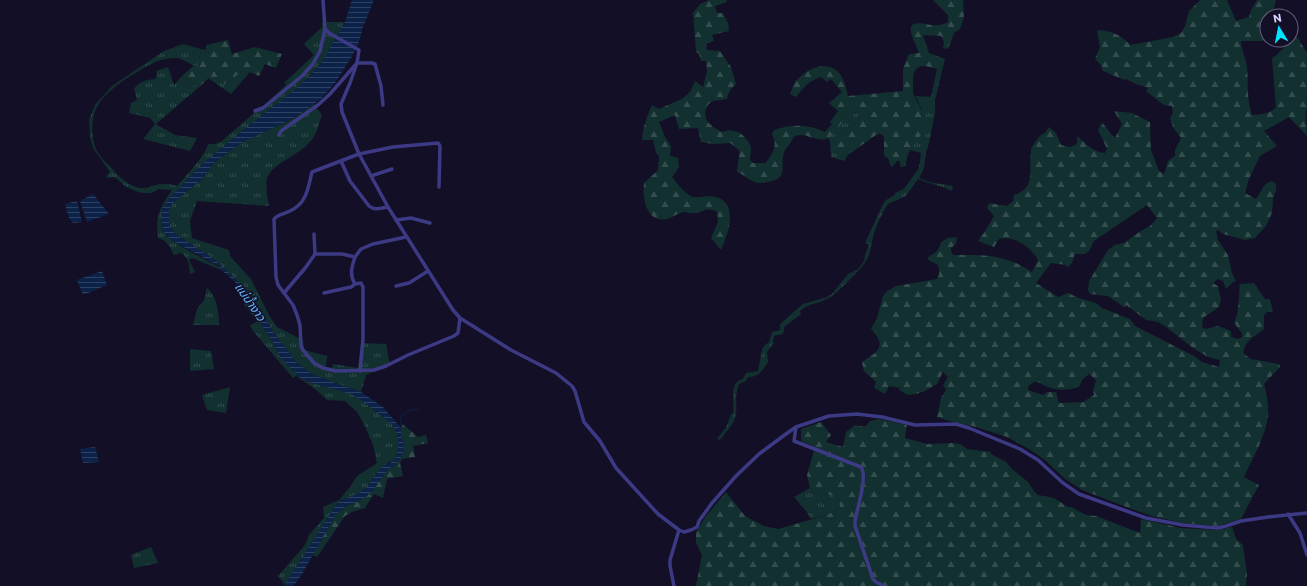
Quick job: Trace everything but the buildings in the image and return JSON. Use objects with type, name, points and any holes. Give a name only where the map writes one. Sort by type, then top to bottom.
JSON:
[{"type":"street","points":[[255,111],[263,108],[307,72],[318,55],[325,29],[323,0]]},
{"type":"street","points":[[325,29],[329,34],[360,50],[350,83],[341,104],[342,112],[360,154],[388,207],[428,271],[460,318],[511,350],[556,373],[572,386],[575,391],[584,422],[600,441],[616,468],[658,514],[679,530],[684,532],[697,527],[699,521],[712,503],[736,476],[759,454],[796,427],[829,416],[857,414],[882,417],[915,425],[956,424],[989,435],[1020,449],[1038,460],[1063,483],[1079,494],[1146,518],[1183,525],[1217,528],[1241,521],[1288,514],[1307,513]]},
{"type":"street","points":[[279,135],[281,131],[318,105],[330,94],[357,63],[375,64],[381,86],[383,105]]},
{"type":"street","points":[[439,188],[440,146],[438,143],[393,147],[360,154],[312,172],[306,198],[292,211],[275,217],[274,219],[276,277],[278,285],[297,315],[300,325],[301,346],[305,354],[314,363],[323,368],[336,371],[374,370],[386,366],[454,336],[458,333],[460,318]]},
{"type":"street","points":[[341,161],[350,181],[369,206],[375,209],[388,207]]},
{"type":"street","points":[[371,176],[392,169]]},
{"type":"street","points":[[396,220],[411,218],[430,223]]},
{"type":"street","points":[[284,293],[306,268],[315,254],[314,234]]},
{"type":"street","points":[[355,284],[352,277],[352,268],[355,257],[361,249],[373,244],[406,237]]},
{"type":"street","points":[[315,254],[342,254],[355,257]]},
{"type":"street","points":[[396,286],[409,284],[428,271]]},
{"type":"street","points":[[324,293],[351,287],[355,284],[361,283],[363,287],[363,339],[360,371]]},
{"type":"street","points":[[796,427],[794,441],[861,467],[863,470],[863,479],[855,526],[873,578],[876,582],[884,586]]},
{"type":"street","points":[[1288,514],[1300,533],[1307,555]]},
{"type":"street","points":[[674,586],[670,560],[679,530]]},
{"type":"green space","points":[[709,0],[726,0],[727,2],[715,6],[717,13],[723,13],[728,23],[729,31],[712,35],[714,41],[707,43],[706,48],[708,50],[720,51],[731,67],[736,84],[728,94],[727,99],[714,101],[709,104],[705,113],[706,119],[711,125],[721,132],[732,131],[743,135],[751,147],[750,160],[753,163],[766,163],[775,146],[772,134],[774,130],[793,126],[806,126],[825,132],[832,124],[830,122],[838,111],[829,103],[842,92],[831,79],[827,82],[821,77],[813,80],[796,97],[790,94],[794,83],[799,77],[816,67],[822,66],[834,69],[839,73],[843,78],[848,96],[903,91],[903,69],[909,54],[919,53],[912,34],[912,25],[919,23],[937,25],[948,22],[948,15],[933,0],[963,0],[964,17],[960,29],[954,33],[948,49],[943,48],[944,42],[941,36],[923,35],[929,53],[945,59],[942,71],[931,67],[921,66],[915,71],[913,76],[913,93],[924,114],[926,122],[924,130],[908,154],[905,166],[900,167],[900,161],[897,161],[892,167],[890,165],[888,158],[884,156],[884,137],[880,134],[876,135],[848,155],[840,157],[836,153],[833,140],[836,134],[859,121],[858,114],[849,112],[837,130],[828,138],[819,139],[802,135],[794,137],[785,150],[782,172],[780,176],[776,180],[756,183],[737,172],[739,150],[730,143],[713,144],[701,142],[698,128],[679,129],[675,115],[659,122],[665,137],[671,146],[670,156],[678,158],[679,167],[672,177],[688,195],[693,197],[709,196],[719,198],[726,203],[729,209],[729,226],[721,250],[711,238],[718,222],[717,212],[706,210],[694,213],[684,212],[667,219],[654,217],[647,208],[645,202],[644,183],[658,170],[659,156],[656,153],[653,140],[642,140],[644,126],[652,105],[659,109],[682,99],[690,92],[695,81],[703,87],[707,71],[706,61],[701,61],[699,54],[696,52],[693,13],[700,4]]},
{"type":"green space","points":[[1200,0],[1227,0],[1236,21],[1249,17],[1257,0],[1276,0],[1274,8],[1259,8],[1259,41],[1241,41],[1247,65],[1248,97],[1252,115],[1268,112],[1276,107],[1272,58],[1283,48],[1299,48],[1299,40],[1307,53],[1307,136],[1289,117],[1264,131],[1277,146],[1260,156],[1249,179],[1245,193],[1256,199],[1267,183],[1272,181],[1276,184],[1272,213],[1266,226],[1255,238],[1245,240],[1223,234],[1218,230],[1216,231],[1218,240],[1228,255],[1232,273],[1236,281],[1226,289],[1223,281],[1218,279],[1213,283],[1218,286],[1221,299],[1219,307],[1203,318],[1202,327],[1205,329],[1218,326],[1231,331],[1231,337],[1238,339],[1242,337],[1242,333],[1234,323],[1238,309],[1240,284],[1254,283],[1265,299],[1270,299],[1273,312],[1267,312],[1264,315],[1264,329],[1247,343],[1244,354],[1251,359],[1279,364],[1280,367],[1264,384],[1268,408],[1267,422],[1260,443],[1244,477],[1259,485],[1241,519],[1217,526],[1183,523],[1152,516],[1082,490],[1065,479],[1045,460],[1007,437],[937,417],[941,398],[946,390],[943,385],[948,377],[943,372],[937,384],[925,391],[908,395],[899,390],[900,388],[889,386],[885,394],[874,388],[876,382],[864,371],[862,363],[878,350],[880,344],[878,337],[871,329],[877,318],[883,296],[887,291],[896,286],[937,279],[939,275],[938,266],[928,259],[929,256],[934,254],[941,242],[948,238],[957,237],[956,244],[951,248],[951,252],[954,255],[984,256],[1006,259],[1021,265],[1032,272],[1038,260],[1035,255],[1022,243],[1005,238],[999,239],[994,247],[978,241],[994,216],[987,208],[989,203],[1007,206],[1013,201],[1014,195],[1026,188],[1030,177],[1030,158],[1032,147],[1049,127],[1056,133],[1061,145],[1070,147],[1077,144],[1077,136],[1093,149],[1101,153],[1105,153],[1107,149],[1098,130],[1102,122],[1115,138],[1122,124],[1114,111],[1132,113],[1150,122],[1151,150],[1159,171],[1164,174],[1168,161],[1175,156],[1175,150],[1181,138],[1173,127],[1170,118],[1173,113],[1172,106],[1164,105],[1146,91],[1148,88],[1103,71],[1101,65],[1095,59],[1100,47],[1097,30],[1115,34],[1123,38],[1130,45],[1173,37],[1181,33],[1185,26],[1189,11]],"holes":[[[1147,205],[1157,218],[1150,226],[1124,243],[1115,245],[1108,250],[1089,281],[1088,290],[1090,294],[1108,296],[1124,307],[1126,305],[1146,320],[1158,322],[1165,326],[1193,348],[1208,357],[1220,360],[1219,367],[1202,362],[1194,356],[1135,326],[1130,319],[1102,308],[1096,303],[1068,293],[1058,297],[1036,283],[1051,263],[1066,265],[1067,268],[1072,263],[1075,254],[1085,254],[1089,251],[1094,241]],[[1089,374],[1096,380],[1093,390],[1094,395],[1083,402],[1059,403],[1056,392],[1047,392],[1043,395],[1028,390],[1030,384],[1036,382],[1055,389],[1064,390],[1079,387],[1082,380]]]},
{"type":"green space","points":[[322,22],[345,22],[318,67],[292,92],[245,129],[194,173],[174,195],[163,215],[163,231],[166,235],[180,245],[219,267],[221,270],[192,258],[189,260],[195,272],[190,274],[186,257],[181,253],[174,255],[166,242],[158,238],[157,224],[159,212],[172,190],[158,189],[151,193],[143,193],[134,191],[114,177],[107,178],[106,176],[110,172],[93,148],[90,138],[89,120],[95,105],[112,86],[164,51],[183,44],[201,49],[198,67],[176,58],[170,58],[149,65],[125,80],[109,92],[101,101],[98,105],[93,120],[93,137],[96,150],[118,176],[140,188],[164,184],[177,186],[199,160],[208,144],[215,144],[222,141],[255,112],[254,109],[263,106],[286,85],[284,83],[314,55],[304,44],[322,27]]},
{"type":"green space","points":[[228,40],[232,54],[255,47],[282,54],[276,68],[265,64],[259,76],[244,70],[225,84],[211,76],[198,88],[182,76],[193,66],[198,67],[201,49],[206,50],[206,45]]},
{"type":"green space","points":[[168,67],[174,85],[182,76],[198,88],[156,124],[175,135],[197,138],[190,151],[143,139],[155,124],[150,118],[129,113],[131,103],[137,100],[134,89],[136,86],[143,81],[155,79],[157,75],[156,71]]},
{"type":"green space","points":[[937,69],[942,71],[935,100],[935,113],[924,168],[919,178],[929,182],[953,186],[952,191],[918,179],[906,196],[888,204],[881,215],[866,261],[854,276],[836,293],[823,301],[804,308],[800,311],[801,314],[784,327],[782,334],[774,336],[773,344],[767,352],[768,362],[764,368],[758,375],[748,377],[746,381],[739,384],[736,397],[735,418],[722,437],[719,440],[717,439],[727,426],[731,414],[733,413],[733,393],[735,384],[743,379],[746,373],[758,371],[762,350],[769,342],[772,332],[780,330],[780,324],[803,304],[827,297],[832,294],[848,274],[858,269],[864,261],[869,245],[865,243],[883,204],[886,200],[895,195],[895,193],[904,189],[919,168],[921,153],[910,150],[915,142],[922,109],[915,96],[931,97]]},
{"type":"green space","points":[[244,70],[250,72],[231,94],[208,78],[211,76],[225,84]]},
{"type":"green space","points":[[314,104],[322,115],[316,133],[309,144],[277,166],[268,176],[266,186],[269,206],[197,201],[190,221],[192,238],[229,250],[230,256],[251,279],[270,317],[277,327],[303,340],[304,350],[327,356],[326,367],[332,368],[333,364],[358,368],[361,343],[386,344],[390,365],[366,375],[361,392],[310,373],[296,362],[273,332],[262,311],[243,286],[214,259],[175,234],[170,227],[169,221],[169,209],[173,203],[202,179],[214,163],[242,142],[294,118]]},
{"type":"green space","points":[[849,112],[858,114],[859,121],[836,134],[840,157],[848,155],[844,161],[831,157],[830,141],[828,138]]},
{"type":"green space","points":[[239,287],[256,317],[270,337],[278,354],[299,377],[309,382],[351,393],[392,424],[398,439],[398,449],[394,461],[389,462],[375,475],[367,487],[358,494],[341,500],[336,505],[285,585],[278,576],[305,545],[309,535],[324,518],[323,507],[339,500],[357,476],[377,463],[373,445],[357,412],[345,401],[327,400],[315,389],[296,376],[293,378],[253,331],[250,325],[257,322],[244,304]]},
{"type":"green space","points":[[207,288],[215,300],[218,310],[219,325],[193,325],[197,309],[204,300]]},
{"type":"green space","points":[[190,349],[211,351],[214,369],[190,371]]},
{"type":"green space","points":[[230,387],[226,413],[207,410],[202,395]]},
{"type":"green space","points":[[879,419],[907,425],[905,438],[927,444],[960,444],[967,449],[991,452],[991,454],[1006,462],[1028,482],[1038,495],[1054,498],[1068,507],[1071,507],[1086,515],[1096,516],[1140,533],[1141,519],[1181,528],[1216,530],[1232,527],[1236,539],[1243,545],[1247,574],[1246,586],[696,586],[702,555],[696,543],[696,532],[706,516],[726,492],[745,516],[764,526],[778,529],[827,515],[840,507],[838,498],[810,488],[807,475],[815,447],[801,441],[801,429],[821,422],[831,435],[826,442],[843,447],[846,432],[855,425],[865,427],[870,421]]},
{"type":"green space","points":[[403,424],[418,437],[426,435],[428,443],[413,446],[415,457],[402,459],[400,463],[403,476],[387,479],[383,498],[374,494],[365,508],[345,516],[317,557],[312,555],[336,514],[348,505],[359,501],[388,469],[395,465],[403,452],[404,444],[401,436],[401,428]]},
{"type":"green space","points":[[810,488],[838,498],[840,507],[827,515],[811,519],[794,497]]},
{"type":"green space","points":[[151,547],[158,563],[134,568],[131,555]]},
{"type":"water","name":"แม่น้ำงาว","points":[[352,0],[374,0],[363,27],[358,45],[335,83],[321,99],[294,118],[243,142],[228,152],[214,163],[202,179],[173,203],[169,209],[170,227],[175,234],[214,259],[243,286],[262,311],[273,332],[296,362],[310,373],[361,392],[383,407],[401,428],[401,436],[404,444],[400,459],[395,465],[388,469],[374,489],[366,497],[348,505],[336,514],[301,576],[293,586],[284,586],[336,505],[341,500],[358,494],[367,487],[383,466],[394,461],[398,449],[396,431],[392,424],[351,394],[309,382],[299,377],[280,357],[270,337],[256,317],[239,287],[233,280],[221,270],[219,266],[171,240],[163,231],[161,218],[162,209],[167,201],[201,165],[287,96],[306,80],[320,65],[345,22]]},
{"type":"water","points":[[93,194],[109,214],[87,222],[80,201]]},
{"type":"water","points":[[77,201],[82,222],[73,223],[69,218],[65,204]]},
{"type":"water","points":[[102,271],[107,285],[83,295],[77,280]]},
{"type":"water","points":[[95,447],[99,462],[83,463],[80,449]]},
{"type":"waterway","points":[[399,428],[401,417],[403,415],[411,410],[419,409]]}]
